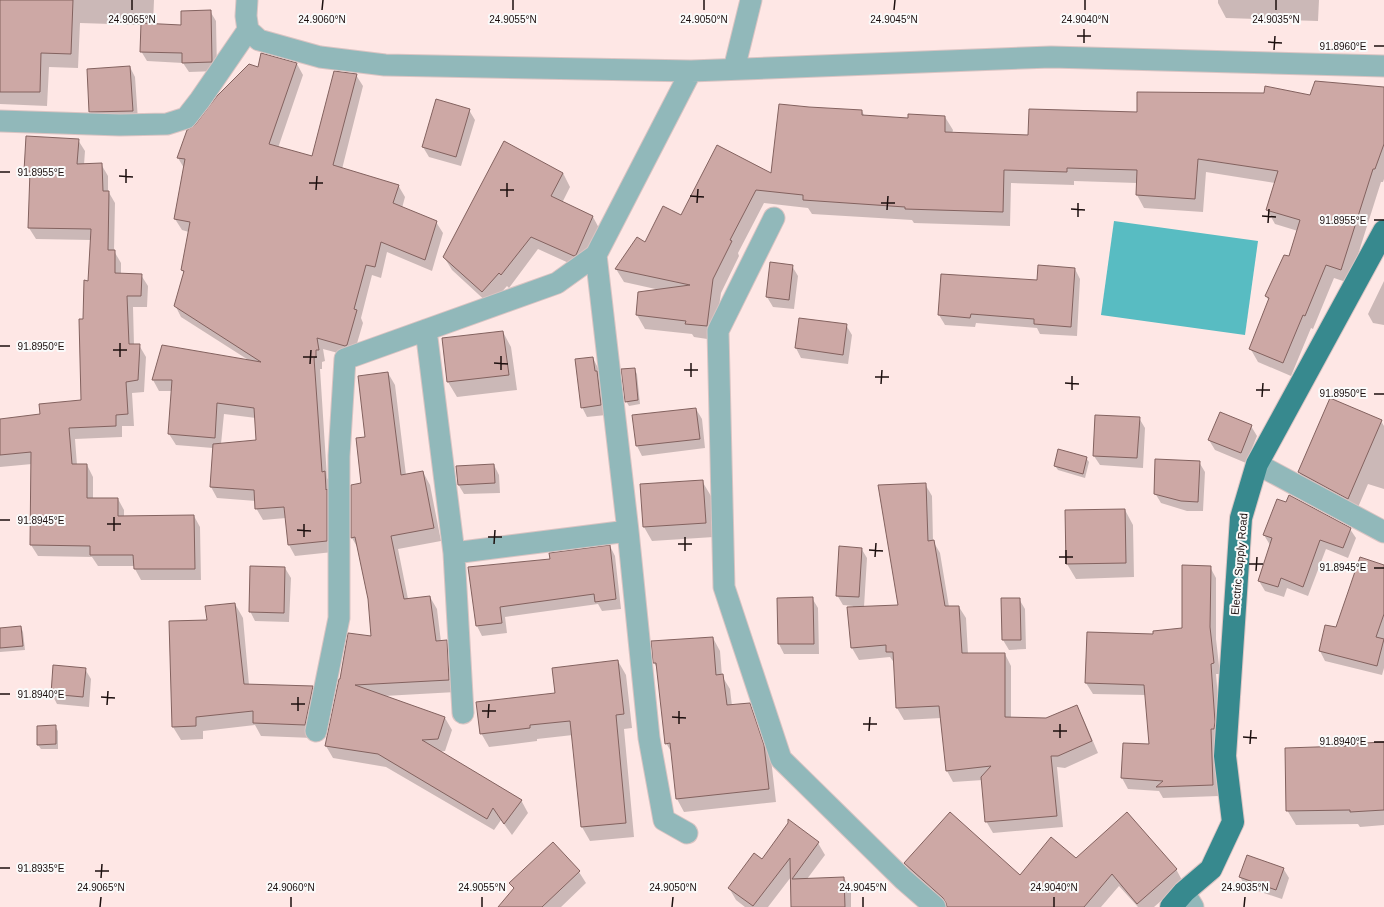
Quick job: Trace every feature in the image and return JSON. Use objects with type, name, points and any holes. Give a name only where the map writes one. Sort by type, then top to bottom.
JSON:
[{"type":"main road","name":"Electric Supply Road","points":[[1183,902],[1211,869],[1233,822],[1225,756],[1241,518],[1257,464],[1384,231]]},
{"type":"street","points":[[247,0],[246,16],[248,30],[259,40],[320,57],[385,65],[691,71],[1051,57],[1384,66]]},
{"type":"street","points":[[734,69],[751,0]]},
{"type":"street","points":[[0,121],[120,125],[167,124],[186,118],[248,30]]},
{"type":"street","points":[[316,731],[339,618],[339,456],[345,359],[557,283],[596,255],[691,71]]},
{"type":"street","points":[[774,218],[718,331],[724,587],[781,759],[903,879],[935,907]]},
{"type":"street","points":[[596,255],[628,531],[649,738],[664,820],[687,833]]},
{"type":"street","points":[[426,330],[454,553],[463,713]]},
{"type":"street","points":[[1257,464],[1384,532]]},
{"type":"street","points":[[454,553],[628,531]]},
{"type":"water","points":[[1114,221],[1258,241],[1245,335],[1101,315]]},
{"type":"building","points":[[0,0],[73,0],[71,54],[41,53],[40,92],[0,92]]},
{"type":"building","points":[[211,10],[212,62],[182,63],[182,53],[140,52],[141,23],[181,25],[181,11]]},
{"type":"building","points":[[261,53],[297,63],[269,144],[312,156],[334,71],[357,74],[333,165],[399,185],[393,203],[437,221],[425,260],[381,242],[375,267],[366,265],[354,309],[357,310],[347,345],[345,346],[317,338],[319,350],[316,350],[316,357],[314,358],[322,472],[325,471],[326,490],[327,489],[327,541],[288,545],[284,507],[255,509],[254,490],[210,487],[213,444],[256,440],[254,408],[217,403],[215,438],[168,434],[172,380],[152,380],[162,345],[261,362],[174,306],[184,271],[181,270],[190,222],[174,219],[185,159],[177,158],[187,130],[195,125],[217,96],[249,64],[258,67]]},
{"type":"building","points":[[130,66],[133,111],[89,112],[87,69]]},
{"type":"building","points":[[1315,81],[1384,87],[1384,144],[1375,169],[1373,169],[1341,270],[1326,265],[1305,316],[1303,315],[1283,363],[1249,349],[1269,298],[1265,296],[1284,255],[1289,256],[1300,220],[1266,210],[1278,171],[1198,159],[1195,199],[1136,195],[1137,170],[1067,168],[1067,172],[1004,170],[1003,212],[905,209],[905,207],[803,200],[803,195],[756,190],[730,240],[732,241],[713,279],[707,326],[685,324],[686,321],[636,315],[638,292],[690,285],[615,269],[637,237],[645,242],[663,206],[681,215],[717,145],[771,173],[779,104],[862,110],[862,115],[908,118],[908,114],[945,116],[945,132],[1028,135],[1029,109],[1137,112],[1137,92],[1264,93],[1265,86],[1310,95]]},
{"type":"building","points":[[436,99],[470,109],[456,157],[422,147]]},
{"type":"building","points":[[26,136],[79,139],[77,164],[102,163],[103,191],[109,191],[108,250],[115,250],[115,273],[142,274],[141,296],[127,296],[129,344],[140,344],[138,380],[126,382],[128,414],[116,415],[116,426],[69,428],[72,464],[87,464],[87,498],[118,498],[118,516],[194,515],[195,569],[134,569],[133,555],[90,555],[90,546],[30,545],[31,452],[0,455],[0,419],[40,414],[39,404],[81,400],[79,319],[83,319],[84,280],[88,281],[91,229],[28,228],[30,171],[24,171]]},
{"type":"building","points":[[504,141],[563,173],[551,196],[593,216],[576,255],[574,256],[531,237],[501,275],[499,273],[482,292],[443,257]]},
{"type":"building","points":[[770,262],[793,265],[789,300],[766,297]]},
{"type":"building","points":[[1038,265],[1075,268],[1071,327],[1034,324],[1034,319],[971,314],[970,318],[938,315],[941,274],[1037,280]]},
{"type":"building","points":[[799,318],[847,324],[843,355],[795,348]]},
{"type":"building","points":[[503,331],[509,375],[447,382],[442,338]]},
{"type":"building","points":[[593,357],[595,371],[597,371],[601,405],[581,408],[575,359]]},
{"type":"building","points":[[635,368],[638,400],[625,402],[621,369]]},
{"type":"building","points":[[388,372],[401,475],[423,471],[434,528],[391,536],[404,599],[430,596],[436,641],[447,640],[449,680],[355,685],[445,717],[438,739],[422,740],[522,800],[504,824],[493,808],[487,819],[378,754],[325,746],[340,679],[348,633],[371,636],[368,599],[355,537],[351,538],[351,485],[361,483],[356,438],[365,437],[358,376]]},
{"type":"building","points":[[1330,398],[1382,420],[1348,499],[1298,472]]},
{"type":"building","points":[[696,408],[700,439],[636,446],[632,415]]},
{"type":"building","points":[[1220,412],[1252,425],[1241,453],[1208,440]]},
{"type":"building","points":[[1095,415],[1140,417],[1137,458],[1093,456]]},
{"type":"building","points":[[1058,449],[1087,457],[1083,474],[1054,466]]},
{"type":"building","points":[[1155,459],[1200,461],[1198,502],[1181,501],[1154,494]]},
{"type":"building","points":[[494,464],[495,483],[458,485],[456,466]]},
{"type":"building","points":[[703,480],[706,523],[643,527],[640,484]]},
{"type":"building","points":[[926,483],[928,541],[934,540],[945,606],[959,606],[962,653],[1005,653],[1005,717],[1046,718],[1077,705],[1092,741],[1058,756],[1051,756],[1057,816],[985,822],[981,777],[991,766],[946,771],[939,706],[896,708],[893,652],[886,652],[886,645],[851,648],[847,607],[898,605],[878,485]]},
{"type":"building","points":[[1289,495],[1351,528],[1343,548],[1320,540],[1303,587],[1281,578],[1278,587],[1258,581],[1272,538],[1263,535],[1277,499],[1286,502]]},
{"type":"building","points":[[1125,509],[1126,563],[1066,564],[1065,510]]},
{"type":"building","points":[[610,545],[616,599],[595,602],[594,594],[500,607],[502,623],[476,626],[468,567],[550,559],[549,553]]},
{"type":"building","points":[[839,546],[862,548],[859,597],[836,596]]},
{"type":"building","points":[[1360,557],[1384,565],[1384,614],[1376,637],[1384,639],[1377,666],[1319,651],[1325,625],[1336,627]]},
{"type":"building","points":[[1182,565],[1211,566],[1210,627],[1214,663],[1211,664],[1215,722],[1214,729],[1211,729],[1213,785],[1156,787],[1163,781],[1121,778],[1123,743],[1149,744],[1144,685],[1085,683],[1087,632],[1153,634],[1153,631],[1182,628]]},
{"type":"building","points":[[250,566],[285,567],[284,613],[249,612]]},
{"type":"building","points":[[813,597],[814,644],[778,644],[777,598]]},
{"type":"building","points":[[1001,598],[1020,598],[1021,640],[1002,640]]},
{"type":"building","points":[[235,603],[244,684],[313,686],[305,725],[253,723],[253,711],[196,717],[196,726],[172,727],[169,621],[207,620],[205,606]]},
{"type":"building","points":[[21,626],[23,646],[0,648],[0,628]]},
{"type":"building","points":[[713,637],[716,675],[723,674],[727,705],[750,703],[764,745],[769,789],[676,799],[670,743],[665,744],[656,663],[653,663],[651,641]]},
{"type":"building","points":[[618,660],[624,714],[616,715],[626,823],[581,827],[570,721],[530,725],[530,728],[480,734],[476,702],[555,693],[552,668]]},
{"type":"building","points":[[53,665],[86,668],[83,697],[51,694]]},
{"type":"building","points":[[56,725],[56,744],[37,745],[37,726]]},
{"type":"building","points":[[1384,742],[1384,810],[1350,812],[1350,810],[1286,811],[1285,748],[1346,746],[1346,744]]},
{"type":"building","points":[[950,812],[1020,875],[1051,837],[1076,858],[1127,812],[1177,869],[1137,904],[1112,874],[1084,907],[947,907],[943,898],[904,863]]},
{"type":"building","points":[[788,819],[819,842],[792,879],[844,877],[845,907],[791,907],[790,858],[753,906],[728,888],[754,853],[762,859],[788,823]]},
{"type":"building","points":[[553,842],[580,871],[542,907],[498,907],[514,888],[509,883]]},
{"type":"building","points":[[1247,855],[1284,868],[1276,890],[1239,877]]}]
